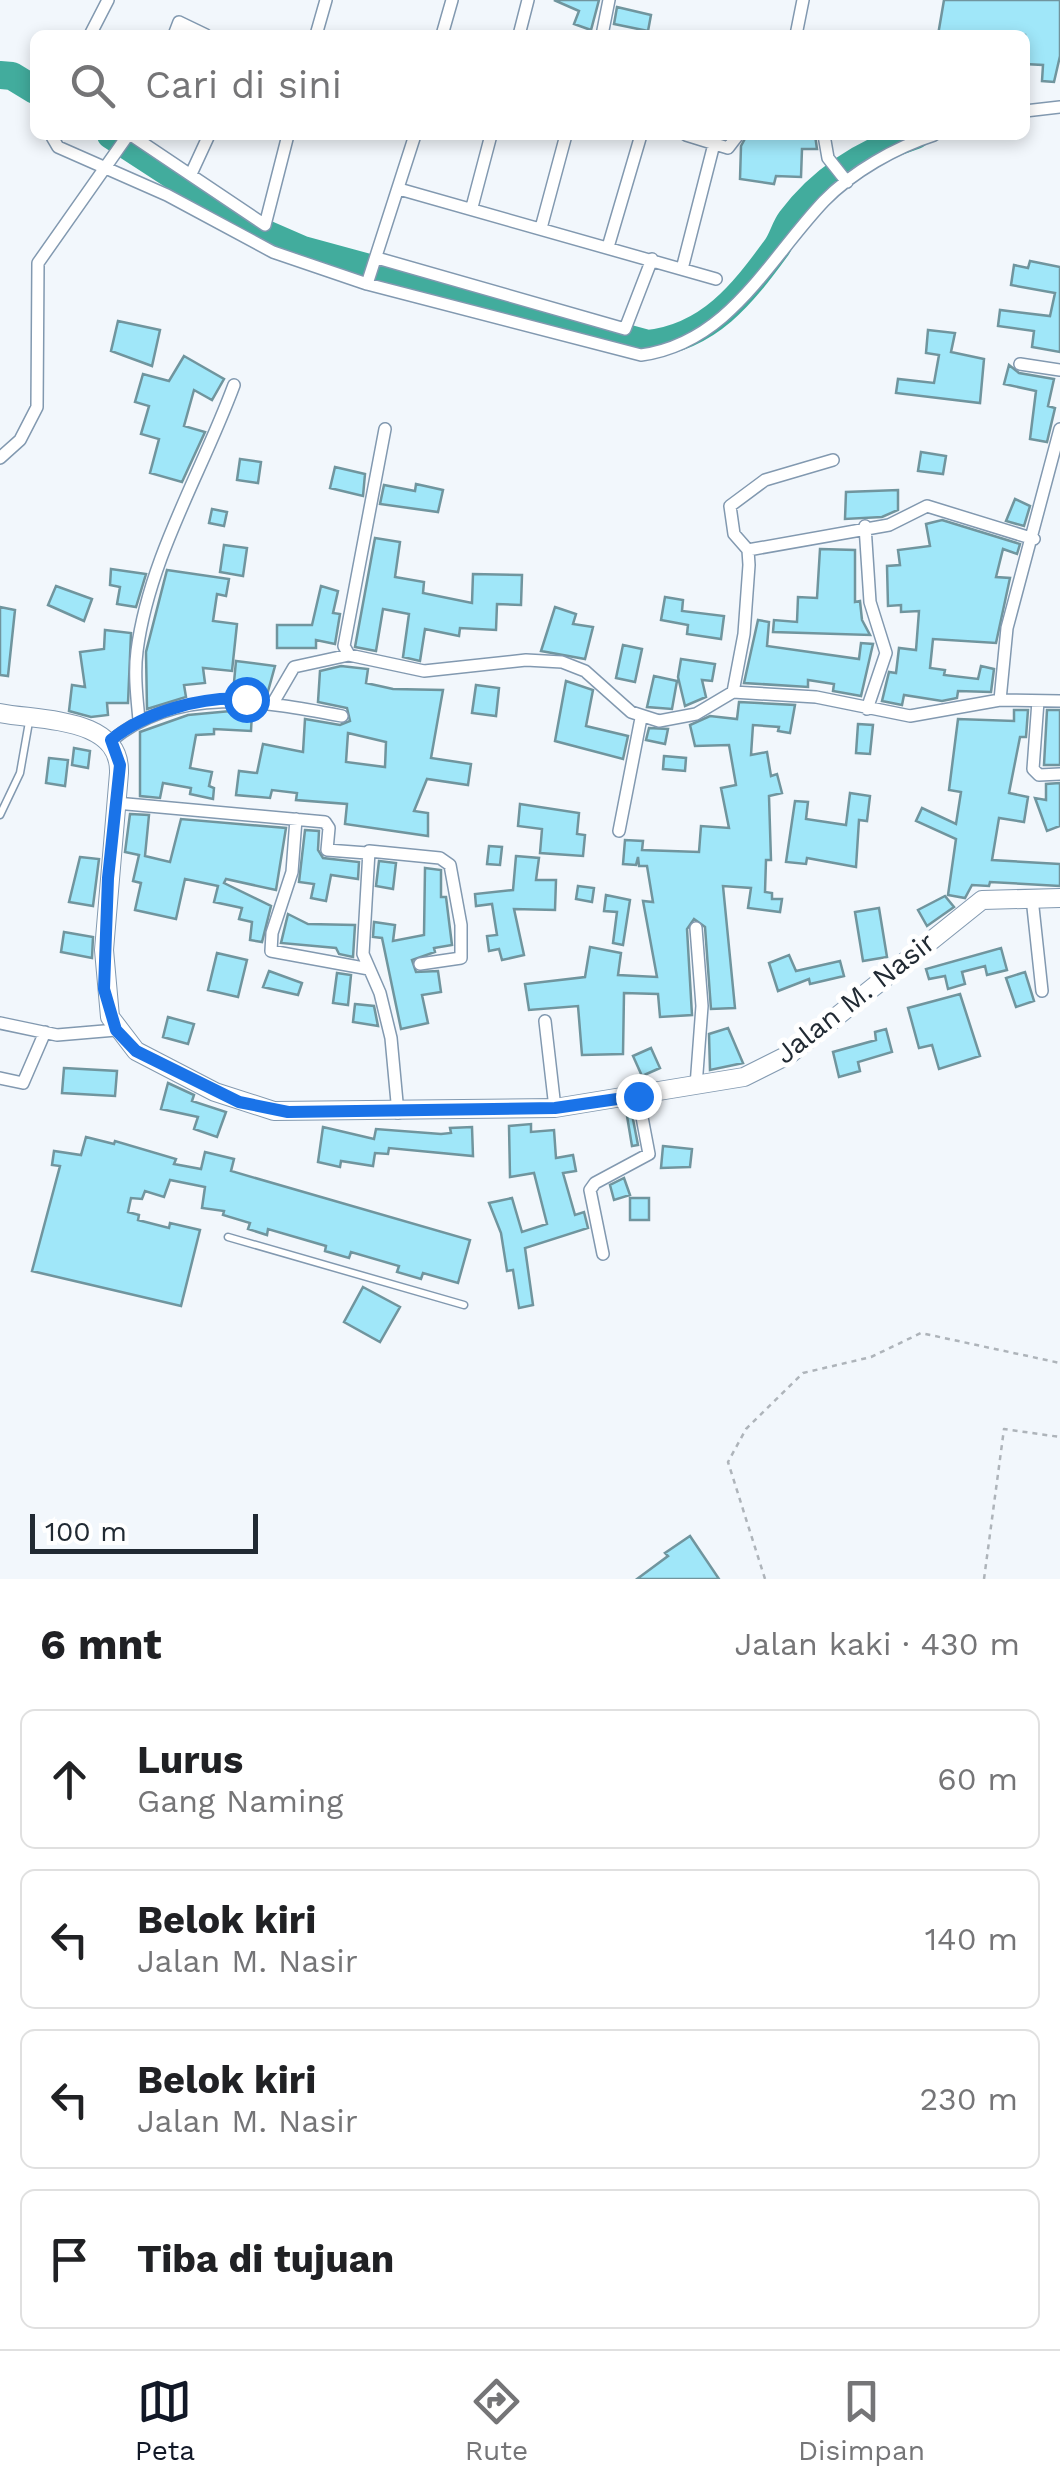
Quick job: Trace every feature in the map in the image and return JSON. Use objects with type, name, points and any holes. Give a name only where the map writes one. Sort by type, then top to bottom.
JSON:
[{"type":"street","points":[[93,30],[108,0]]},
{"type":"street","points":[[317,30],[326,0]]},
{"type":"street","points":[[443,30],[452,0]]},
{"type":"street","points":[[523,30],[528,0]]},
{"type":"street","points":[[603,30],[610,0]]},
{"type":"street","points":[[797,30],[803,0]]},
{"type":"street","points":[[176,30],[179,22],[196,30]]},
{"type":"street","points":[[1030,110],[1060,107]]},
{"type":"street","points":[[54,140],[58,147],[167,195],[251,243],[623,328],[631,324],[652,260]]},
{"type":"street","points":[[0,458],[20,440],[37,407],[38,264],[125,140]]},
{"type":"street","points":[[137,140],[265,225],[287,140]]},
{"type":"street","points":[[191,174],[206,140]]},
{"type":"street","points":[[372,271],[414,140]]},
{"type":"street","points":[[472,208],[490,140]]},
{"type":"street","points":[[541,228],[565,140]]},
{"type":"street","points":[[608,247],[640,140]]},
{"type":"street","points":[[702,140],[730,148],[735,140]]},
{"type":"street","points":[[825,140],[828,158],[847,182]]},
{"type":"street","points":[[372,271],[626,354],[652,353],[684,344],[714,326],[826,198],[880,164],[893,148],[918,140]]},
{"type":"street","points":[[682,269],[714,144]]},
{"type":"street","points":[[399,189],[716,279]]},
{"type":"street","points":[[1020,364],[1060,370]]},
{"type":"street","points":[[139,720],[136,654],[146,613],[176,522],[234,385]]},
{"type":"street","points":[[1000,700],[1007,628],[1034,539],[1060,428]]},
{"type":"street","points":[[348,656],[344,646],[385,429]]},
{"type":"street","points":[[273,703],[294,667],[348,656],[424,671],[526,660],[562,662],[585,671],[641,718],[683,718],[715,706],[732,692],[748,602],[748,550],[734,534],[730,510],[734,501],[765,480],[833,460]]},
{"type":"street","points":[[748,550],[864,526],[888,525],[935,506],[1034,539]]},
{"type":"street","points":[[864,526],[870,602],[886,653],[867,708]]},
{"type":"street","points":[[732,692],[816,697],[918,716],[1000,700],[1060,701]]},
{"type":"street","points":[[111,740],[139,720],[215,700],[273,703],[342,716]]},
{"type":"street","points":[[1038,701],[1034,770],[1039,775],[1060,774]]},
{"type":"street","points":[[0,713],[90,729],[111,740],[120,765],[104,950],[106,1007],[116,1030],[45,1032],[0,1023]]},
{"type":"street","points":[[619,831],[641,718]]},
{"type":"street","points":[[116,803],[325,822],[329,828],[327,850],[440,858],[449,863],[462,924],[461,958],[420,964]]},
{"type":"street","points":[[296,818],[292,872],[270,951],[368,969]]},
{"type":"street","points":[[368,852],[363,954],[391,1038],[398,1113]]},
{"type":"street","points":[[1032,898],[1042,991]]},
{"type":"street","name":"Jalan M. Nasir","points":[[116,1030],[136,1051],[239,1102],[288,1112],[555,1108],[744,1077],[775,1063],[982,900],[1060,898]]},
{"type":"street","points":[[696,928],[702,1006],[696,1086]]},
{"type":"street","points":[[545,1022],[555,1108]]},
{"type":"street","points":[[0,1078],[24,1081],[45,1032]]},
{"type":"street","points":[[603,1254],[590,1190],[649,1154],[638,1096]]},
{"type":"lane","points":[[0,815],[20,773],[29,718]]},
{"type":"lane","points":[[228,1237],[464,1304]]},
{"type":"path","points":[[766,1579],[728,1462],[746,1429],[802,1373],[871,1357],[921,1333],[1060,1363]]},
{"type":"path","points":[[984,1579],[1004,1429],[1060,1438]]},
{"type":"building","points":[[554,0],[599,0],[591,30],[574,24],[579,11]]},
{"type":"building","points":[[944,0],[1060,0],[1060,56],[1054,82],[1042,81],[1043,65],[1030,64],[1030,30],[939,30]]},
{"type":"building","points":[[617,7],[651,15],[648,30],[614,24]]},
{"type":"building","points":[[744,140],[816,140],[817,149],[802,149],[801,177],[776,176],[774,184],[740,179]]},
{"type":"building","points":[[1030,261],[1060,267],[1060,352],[1032,347],[1034,331],[998,326],[1000,310],[1050,316],[1055,293],[1011,285],[1014,265],[1028,268]]},
{"type":"building","points":[[118,321],[160,330],[152,366],[111,351]]},
{"type":"building","points":[[928,330],[955,333],[951,352],[984,359],[980,403],[896,393],[898,379],[934,383],[939,355],[926,353]]},
{"type":"building","points":[[184,356],[224,379],[212,400],[194,390],[184,426],[205,432],[182,482],[150,473],[159,439],[141,434],[149,406],[135,402],[143,374],[169,381]]},
{"type":"building","points":[[1009,365],[1019,373],[1054,379],[1048,406],[1055,408],[1047,442],[1030,439],[1036,391],[1004,384]]},
{"type":"building","points":[[921,452],[946,456],[943,474],[918,471]]},
{"type":"building","points":[[240,459],[261,462],[258,483],[237,480]]},
{"type":"building","points":[[335,467],[365,474],[363,496],[330,488]]},
{"type":"building","points":[[416,484],[443,490],[438,512],[380,504],[384,485],[415,491]]},
{"type":"building","points":[[898,490],[898,510],[882,517],[845,519],[846,492]]},
{"type":"building","points":[[1015,499],[1030,506],[1024,526],[1006,521]]},
{"type":"building","points":[[212,509],[227,512],[224,526],[209,523]]},
{"type":"building","points":[[942,520],[1020,544],[1017,554],[1003,549],[996,577],[1010,578],[996,643],[933,639],[930,668],[945,670],[944,675],[978,679],[981,666],[994,669],[991,692],[958,691],[957,698],[942,701],[904,695],[902,705],[882,701],[889,672],[896,673],[899,648],[916,650],[919,611],[901,612],[901,605],[888,606],[887,566],[900,565],[898,550],[930,546],[926,524]]},
{"type":"building","points":[[375,538],[400,542],[395,577],[424,582],[423,593],[472,603],[473,574],[522,575],[521,605],[497,604],[496,630],[460,628],[459,636],[425,629],[420,661],[403,657],[409,614],[383,609],[376,651],[355,647]]},
{"type":"building","points":[[224,545],[247,548],[243,576],[220,572]]},
{"type":"building","points":[[820,549],[855,550],[855,602],[860,601],[862,620],[870,635],[773,632],[774,620],[797,622],[798,597],[817,598]]},
{"type":"building","points":[[111,569],[146,574],[136,607],[117,604],[120,587],[110,585]]},
{"type":"building","points":[[167,570],[229,579],[226,596],[217,594],[213,621],[237,624],[232,671],[203,668],[205,683],[184,685],[186,697],[147,709],[146,652]]},
{"type":"building","points":[[56,586],[92,599],[84,621],[48,605]]},
{"type":"building","points":[[321,586],[338,591],[333,613],[340,614],[335,644],[316,640],[316,648],[277,648],[277,625],[312,625]]},
{"type":"building","points":[[665,597],[683,600],[682,611],[724,616],[721,639],[687,634],[688,625],[661,620]]},
{"type":"building","points":[[0,607],[15,610],[8,676],[0,675]]},
{"type":"building","points":[[555,607],[576,614],[573,624],[593,627],[585,659],[541,651]]},
{"type":"building","points":[[758,620],[769,622],[767,646],[859,659],[861,643],[873,644],[861,696],[833,691],[834,684],[808,680],[808,687],[744,683]]},
{"type":"building","points":[[105,630],[131,633],[128,703],[107,703],[108,715],[91,717],[69,711],[72,685],[85,687],[80,652],[104,649]]},
{"type":"building","points":[[623,645],[642,649],[635,682],[616,678]]},
{"type":"building","points":[[681,659],[715,664],[712,681],[702,680],[706,697],[685,706],[678,677]]},
{"type":"building","points":[[236,661],[275,666],[267,695],[233,693]]},
{"type":"building","points":[[341,666],[368,669],[366,683],[393,689],[443,690],[431,758],[471,764],[468,785],[427,779],[414,811],[428,813],[428,836],[345,824],[347,804],[296,800],[297,793],[272,790],[270,798],[236,795],[239,771],[257,773],[263,744],[303,752],[305,719],[340,725],[350,721],[347,708],[318,702],[320,671]],"holes":[[[348,733],[386,742],[385,767],[346,762]]]},
{"type":"building","points":[[654,676],[677,681],[672,709],[647,707]]},
{"type":"building","points":[[566,681],[593,690],[586,726],[628,736],[623,759],[555,741]]},
{"type":"building","points":[[476,685],[499,688],[496,716],[472,713]]},
{"type":"building","points":[[739,702],[795,705],[790,733],[778,731],[779,727],[753,725],[751,755],[767,752],[771,776],[777,774],[782,793],[769,796],[771,860],[766,860],[765,892],[772,893],[772,899],[782,899],[780,912],[748,908],[751,888],[723,886],[735,1008],[711,1009],[705,927],[694,919],[687,929],[692,1015],[660,1017],[658,994],[624,993],[623,1054],[582,1055],[578,1006],[529,1010],[525,984],[585,977],[590,947],[621,953],[618,975],[657,977],[643,901],[653,902],[647,866],[639,866],[638,857],[636,865],[623,864],[625,840],[643,841],[642,850],[699,852],[701,826],[729,828],[721,788],[736,785],[729,745],[695,746],[690,725],[710,716],[737,719]]},
{"type":"building","points":[[1014,710],[1028,710],[1026,737],[1020,737],[1009,793],[1028,797],[1024,822],[999,818],[992,860],[1060,864],[1060,886],[990,882],[989,886],[972,885],[965,898],[948,895],[956,839],[916,821],[922,808],[956,824],[961,792],[949,790],[958,719],[1014,721]]},
{"type":"building","points":[[1047,710],[1060,710],[1060,765],[1044,765]]},
{"type":"building","points":[[252,712],[251,731],[214,729],[214,734],[196,735],[190,768],[212,772],[209,786],[214,788],[213,799],[190,794],[191,788],[163,783],[160,798],[140,796],[140,732],[188,715]]},
{"type":"building","points":[[858,724],[873,725],[870,754],[856,753]]},
{"type":"building","points":[[649,728],[668,729],[665,744],[646,740]]},
{"type":"building","points":[[74,748],[90,751],[88,768],[72,765]]},
{"type":"building","points":[[664,756],[686,758],[685,771],[663,769]]},
{"type":"building","points":[[49,758],[68,760],[65,786],[46,783]]},
{"type":"building","points":[[1060,783],[1060,826],[1047,831],[1035,798],[1046,800],[1046,784]]},
{"type":"building","points":[[850,793],[870,796],[867,821],[859,820],[856,867],[807,858],[806,864],[786,862],[795,801],[808,802],[806,819],[846,825]]},
{"type":"building","points":[[520,804],[579,813],[577,834],[585,835],[583,856],[540,853],[542,829],[518,826]]},
{"type":"building","points":[[130,814],[149,815],[145,856],[170,862],[181,819],[286,828],[276,890],[226,879],[224,883],[271,906],[262,942],[250,940],[252,922],[239,919],[242,908],[214,902],[218,886],[185,879],[176,919],[135,910],[141,883],[133,881],[139,855],[125,852]]},
{"type":"building","points":[[305,830],[319,831],[318,850],[323,858],[359,862],[358,879],[331,875],[326,901],[311,898],[314,884],[299,882]]},
{"type":"building","points":[[489,846],[502,847],[500,865],[487,864]]},
{"type":"building","points":[[516,856],[539,858],[536,880],[556,880],[555,910],[514,909],[524,955],[502,960],[499,949],[489,951],[487,936],[497,935],[492,904],[476,906],[475,894],[513,890]]},
{"type":"building","points":[[80,857],[99,859],[93,906],[69,902]]},
{"type":"building","points":[[379,861],[396,863],[393,889],[376,886]]},
{"type":"building","points":[[425,868],[441,870],[441,897],[446,897],[452,945],[434,948],[435,952],[412,960],[416,972],[438,971],[441,992],[422,995],[428,1023],[401,1029],[382,938],[373,937],[374,922],[395,925],[393,941],[424,935]]},
{"type":"building","points":[[578,886],[594,888],[592,902],[576,899]]},
{"type":"building","points":[[606,895],[630,900],[623,945],[613,943],[617,912],[604,911]]},
{"type":"building","points":[[945,896],[954,907],[927,926],[918,910]]},
{"type":"building","points":[[879,908],[887,957],[863,961],[855,912]]},
{"type":"building","points":[[288,914],[308,924],[355,925],[353,957],[339,954],[336,948],[281,943]]},
{"type":"building","points":[[64,932],[93,937],[92,958],[61,952]]},
{"type":"building","points":[[1001,948],[1007,970],[987,975],[985,966],[962,972],[965,984],[948,989],[945,976],[929,979],[926,969]]},
{"type":"building","points":[[217,953],[247,960],[238,997],[208,990]]},
{"type":"building","points":[[789,955],[796,971],[840,961],[844,976],[810,984],[809,979],[778,991],[769,963]]},
{"type":"building","points":[[269,971],[302,983],[298,995],[263,987]]},
{"type":"building","points":[[1025,972],[1034,1001],[1016,1007],[1006,978]]},
{"type":"building","points":[[337,973],[351,975],[348,1005],[333,1003]]},
{"type":"building","points":[[960,994],[980,1056],[939,1069],[932,1045],[919,1048],[908,1008]]},
{"type":"building","points":[[355,1004],[374,1006],[378,1026],[353,1022]]},
{"type":"building","points":[[168,1017],[194,1024],[188,1044],[163,1037]]},
{"type":"building","points":[[728,1028],[743,1063],[710,1070],[709,1034]]},
{"type":"building","points":[[886,1029],[892,1052],[858,1062],[860,1071],[839,1077],[833,1052],[876,1040],[875,1032]]},
{"type":"building","points":[[651,1048],[660,1068],[642,1076],[633,1056]]},
{"type":"building","points":[[64,1068],[117,1071],[115,1096],[62,1093]]},
{"type":"building","points":[[168,1083],[194,1095],[192,1101],[226,1112],[217,1137],[194,1129],[198,1117],[161,1109]]},
{"type":"building","points":[[631,1109],[638,1145],[632,1146],[626,1110]]},
{"type":"building","points":[[531,1124],[531,1132],[554,1130],[556,1158],[573,1155],[576,1171],[563,1173],[575,1215],[584,1212],[588,1228],[525,1248],[533,1305],[519,1308],[513,1270],[507,1271],[501,1233],[489,1203],[512,1198],[522,1232],[547,1224],[534,1173],[510,1177],[509,1126]]},
{"type":"building","points":[[323,1127],[374,1139],[376,1129],[441,1134],[451,1133],[450,1128],[472,1127],[473,1156],[389,1148],[388,1154],[375,1153],[373,1166],[341,1161],[340,1167],[318,1162]]},
{"type":"building","points":[[86,1137],[114,1144],[115,1141],[176,1159],[174,1164],[201,1169],[205,1152],[234,1159],[231,1171],[470,1240],[458,1283],[423,1273],[421,1279],[397,1272],[399,1266],[351,1252],[349,1258],[325,1251],[326,1246],[268,1229],[267,1235],[248,1229],[250,1223],[223,1215],[224,1211],[202,1208],[205,1187],[170,1180],[164,1197],[145,1191],[142,1199],[131,1198],[128,1212],[139,1215],[138,1220],[169,1228],[170,1223],[200,1230],[181,1306],[32,1271],[60,1166],[52,1165],[54,1151],[81,1155]]},
{"type":"building","points":[[663,1146],[692,1149],[690,1167],[661,1168]]},
{"type":"building","points":[[624,1178],[630,1195],[614,1200],[610,1185]]},
{"type":"building","points":[[630,1198],[649,1198],[649,1220],[630,1220]]},
{"type":"building","points":[[363,1287],[400,1307],[380,1342],[344,1322]]},
{"type":"building","points":[[690,1536],[719,1579],[637,1579],[668,1556],[665,1553]]},
{"type":"waterway","points":[[0,75],[12,76],[30,87]]},
{"type":"waterway","points":[[119,140],[257,230],[303,250],[648,344],[689,333],[722,311],[764,265],[791,220],[817,191],[863,158],[903,140]]},
{"type":"route","points":[[246,699],[215,700],[139,720],[111,740],[120,765],[108,878],[104,989],[106,1007],[125,1042],[215,1092],[274,1111],[308,1114],[555,1108],[638,1096]]}]
